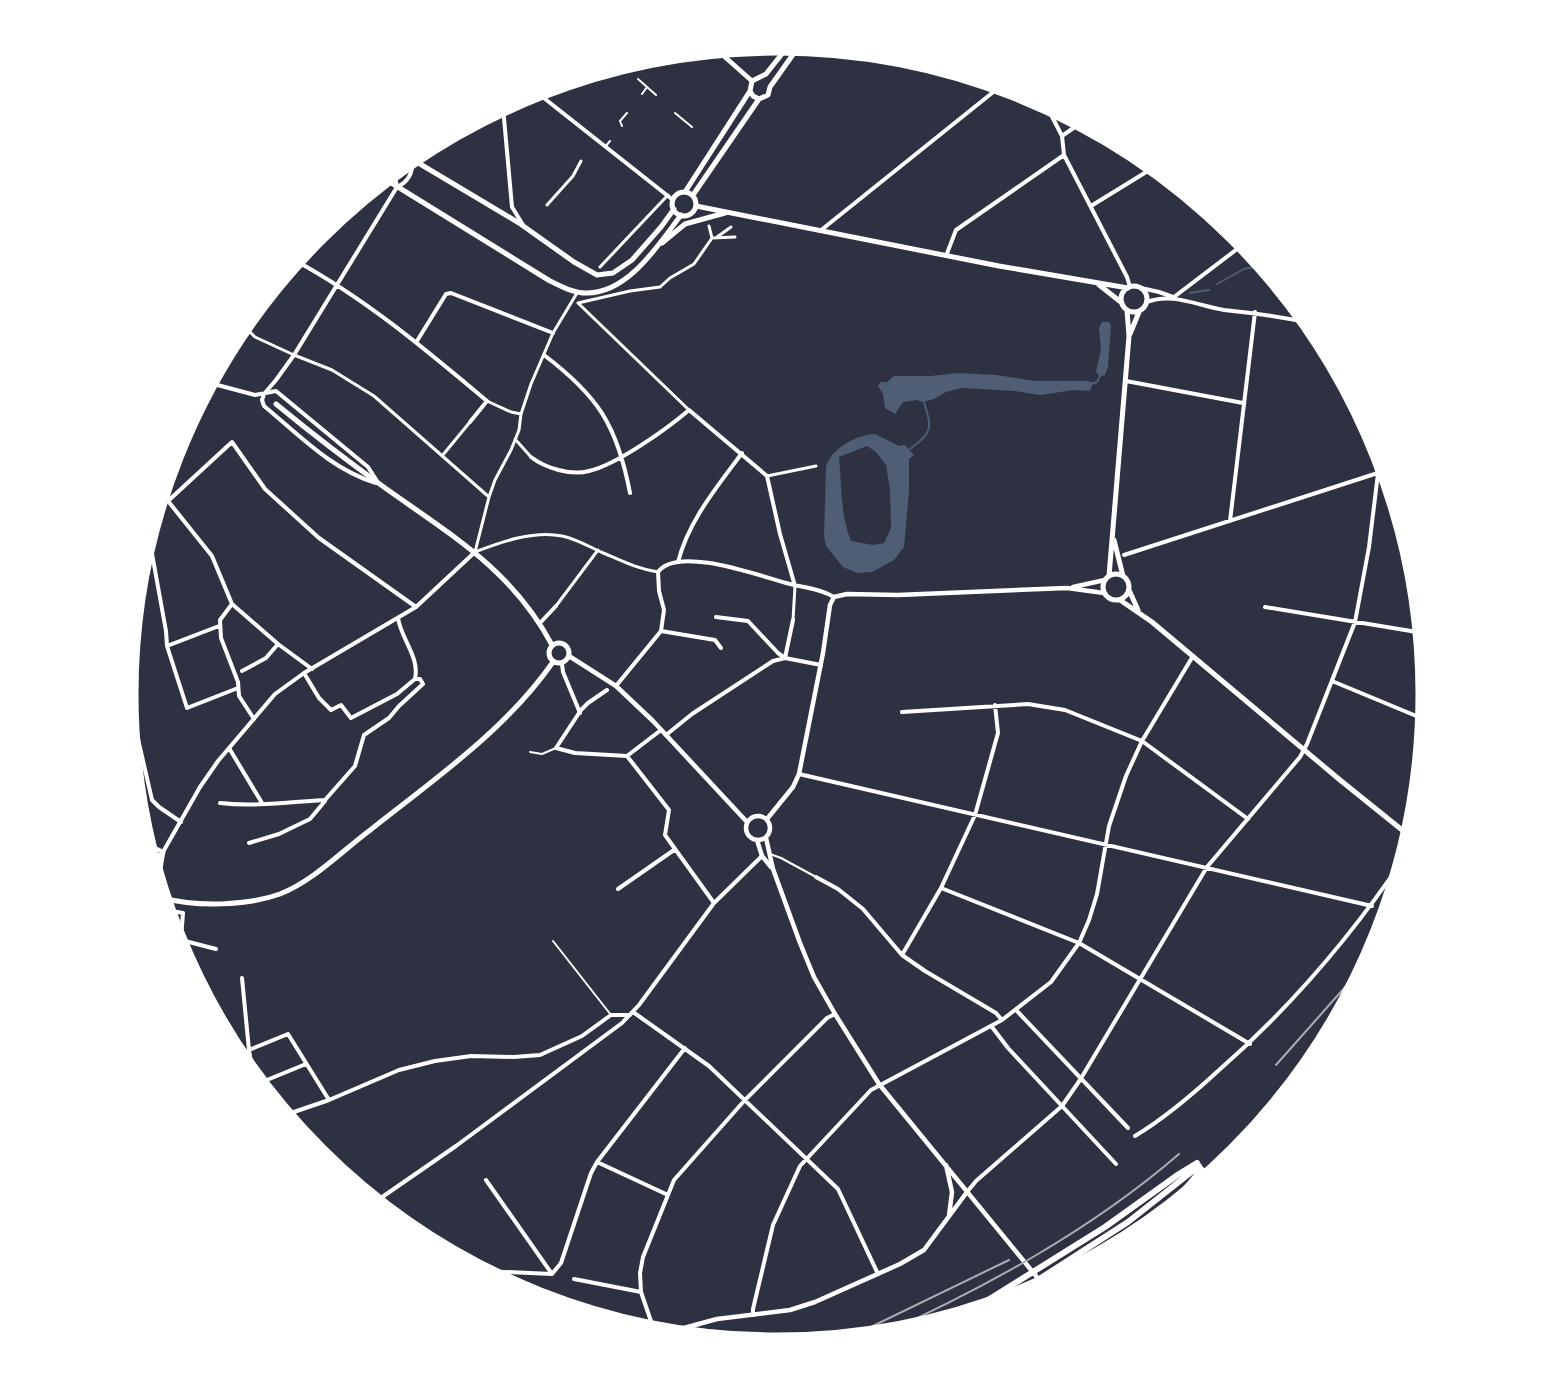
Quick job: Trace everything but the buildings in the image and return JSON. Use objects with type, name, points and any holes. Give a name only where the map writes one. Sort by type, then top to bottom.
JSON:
[{"type":"highway","points":[[1193,1182],[1199,1166]]},
{"type":"highway","points":[[1047,1275],[1105,1227],[1179,1174],[1199,1166]]},
{"type":"highway","points":[[1041,1278],[1128,1222],[1199,1166]]},
{"type":"main road","points":[[685,192],[750,91],[752,81],[761,78],[781,54]]},
{"type":"main road","points":[[696,206],[693,195],[759,99],[768,95],[794,54]]},
{"type":"main road","points":[[761,78],[768,81],[771,87]]},
{"type":"main road","points":[[750,91],[759,99]]},
{"type":"main road","points":[[418,165],[523,226],[589,272],[602,276],[621,269],[661,227],[674,209],[673,200],[678,194],[685,192],[693,195]]},
{"type":"main road","points":[[392,183],[544,277],[566,289],[578,292],[600,291],[629,276],[657,247],[681,215],[690,214],[696,206]]},
{"type":"main road","points":[[696,206],[946,256],[1098,284],[1141,288],[1146,294],[1147,302],[1140,311],[1129,336]]},
{"type":"main road","points":[[674,209],[681,215]]},
{"type":"main road","points":[[657,247],[685,224],[726,213]]},
{"type":"main road","points":[[1098,284],[1122,303],[1126,310],[1129,336],[1112,536],[1104,593],[1113,600],[1120,600],[1139,611],[1403,831]]},
{"type":"main road","points":[[1122,303],[1122,296],[1129,288]]},
{"type":"main road","points":[[1126,310],[1140,311]]},
{"type":"main road","points":[[276,404],[379,484],[475,552],[517,592],[540,623],[552,645]]},
{"type":"main road","points":[[1112,536],[1129,590],[1139,611]]},
{"type":"main road","points":[[1107,578],[1116,574],[1124,576]]},
{"type":"main road","points":[[1120,600],[1129,590]]},
{"type":"main road","points":[[552,645],[556,643],[565,645],[569,652],[569,656],[562,664],[553,663]]},
{"type":"main road","points":[[552,645],[548,655],[553,663]]},
{"type":"main road","points":[[171,899],[173,901],[201,904],[250,900],[280,893],[297,885],[463,756],[517,706],[553,663]]},
{"type":"main road","points":[[161,865],[163,852]]},
{"type":"main road","points":[[159,858],[163,852]]},
{"type":"street","points":[[724,56],[752,81]]},
{"type":"street","points":[[820,231],[994,92]]},
{"type":"street","points":[[544,99],[673,200]]},
{"type":"street","points":[[503,116],[512,207],[523,226]]},
{"type":"street","points":[[1052,116],[1062,136],[1064,155],[1127,277],[1129,288]]},
{"type":"street","points":[[1062,136],[1074,127]]},
{"type":"street","points":[[946,256],[956,230],[1064,155]]},
{"type":"street","points":[[547,205],[573,176],[581,161]]},
{"type":"street","points":[[379,484],[338,467],[264,406],[262,400],[264,394],[294,355],[397,187],[405,184],[413,169]]},
{"type":"street","points":[[1091,206],[1147,171]]},
{"type":"street","points":[[396,181],[397,187]]},
{"type":"street","points":[[600,267],[668,195]]},
{"type":"street","points":[[709,226],[714,237]]},
{"type":"street","points":[[578,303],[630,291],[660,287],[670,278],[694,264],[714,237],[731,227]]},
{"type":"street","points":[[714,237],[735,237]]},
{"type":"street","points":[[1147,302],[1173,297],[1237,249]]},
{"type":"street","points":[[303,265],[338,284],[417,342],[487,401],[521,414]]},
{"type":"street","points":[[1141,288],[1223,309],[1255,312],[1297,320]]},
{"type":"street","points":[[475,552],[489,497],[515,439],[531,384],[553,333],[578,292]]},
{"type":"street","points":[[417,342],[446,294],[451,293],[553,333]]},
{"type":"street","points":[[574,300],[689,410],[767,476],[795,586],[793,620],[785,658]]},
{"type":"street","points":[[1230,521],[1255,312]]},
{"type":"street","points":[[250,332],[255,337],[285,351],[332,370],[374,396],[489,497]]},
{"type":"street","points":[[544,355],[569,374],[590,395],[606,420],[622,456],[630,493]]},
{"type":"street","points":[[276,380],[276,391]]},
{"type":"street","points":[[1126,381],[1243,403]]},
{"type":"street","points":[[217,385],[255,394],[276,391]]},
{"type":"street","points":[[276,391],[368,467],[379,484]]},
{"type":"street","points":[[442,456],[487,401]]},
{"type":"street","points":[[515,439],[538,462],[552,468],[580,473],[604,466],[622,456],[664,430],[689,410]]},
{"type":"street","points":[[312,669],[278,644],[232,604],[212,556],[168,501],[232,442],[265,489],[319,538],[416,607]]},
{"type":"street","points":[[678,562],[682,545],[701,508],[742,453]]},
{"type":"street","points":[[767,476],[816,466]]},
{"type":"street","points":[[1124,555],[1379,472]]},
{"type":"street","points":[[683,1328],[717,1319],[790,1310],[815,1302],[913,1258],[924,1250],[976,1181],[1062,1106],[1142,979],[1207,867],[1304,750],[1355,622],[1370,548],[1380,475]]},
{"type":"street","points":[[156,849],[163,852],[200,787],[229,748],[275,694],[312,669],[416,607],[475,552],[506,541],[542,535],[560,536],[644,570],[658,572]]},
{"type":"street","points":[[540,623],[556,606],[598,550]]},
{"type":"street","points":[[153,558],[166,631],[166,646],[187,708],[238,688]]},
{"type":"street","points":[[616,686],[662,631],[664,610],[658,591],[658,572],[664,566],[678,562],[707,562],[795,586],[818,589],[834,597],[847,594],[898,595],[1067,588],[1104,593]]},
{"type":"street","points":[[1067,588],[1107,578]]},
{"type":"street","points":[[767,819],[793,787],[799,774],[821,665],[830,605],[834,597]]},
{"type":"street","points":[[232,604],[220,620],[221,638],[238,672],[239,696],[254,719]]},
{"type":"street","points":[[1265,607],[1415,632]]},
{"type":"street","points":[[716,617],[748,621],[778,654],[785,658],[821,665]]},
{"type":"street","points":[[398,618],[400,629],[413,657],[415,679]]},
{"type":"street","points":[[166,646],[219,626]]},
{"type":"street","points":[[662,631],[715,640],[721,648]]},
{"type":"street","points":[[238,672],[266,658],[278,644]]},
{"type":"street","points":[[569,656],[616,686],[666,735],[747,822]]},
{"type":"street","points":[[753,1316],[774,1220],[800,1166],[871,1090],[1002,1020],[1051,982],[1079,943],[1097,894],[1104,845],[1126,776],[1142,741],[1193,656]]},
{"type":"street","points":[[666,735],[692,714],[773,660],[785,658]]},
{"type":"street","points":[[562,664],[563,672],[581,714]]},
{"type":"street","points":[[249,843],[279,834],[310,819],[355,766],[364,735],[389,718],[423,684],[420,679],[415,679],[397,693],[351,718],[340,705],[331,710],[319,698],[304,674]]},
{"type":"street","points":[[1332,681],[1417,716]]},
{"type":"street","points":[[607,690],[588,703],[556,748],[575,753],[627,756],[661,730]]},
{"type":"street","points":[[902,712],[1028,704],[1065,710],[1142,741],[1248,819]]},
{"type":"street","points":[[902,955],[941,888],[975,814],[998,733],[995,705]]},
{"type":"street","points":[[229,748],[262,803]]},
{"type":"street","points":[[140,749],[152,800],[181,822]]},
{"type":"street","points":[[627,756],[669,810],[665,835],[714,903]]},
{"type":"street","points":[[799,774],[1372,906]]},
{"type":"street","points":[[220,803],[244,806],[325,800]]},
{"type":"street","points":[[766,838],[758,840],[748,836],[747,822],[755,816],[764,816],[767,819],[771,829],[766,838],[773,869],[802,950],[835,1014],[879,1084],[1038,1279]]},
{"type":"street","points":[[758,840],[762,856],[773,869]]},
{"type":"street","points":[[618,889],[674,849]]},
{"type":"street","points":[[381,1198],[456,1146],[632,1014],[714,903],[762,856],[769,854]]},
{"type":"street","points":[[1135,1136],[1195,1092],[1250,1044],[1312,977],[1372,906],[1392,875]]},
{"type":"street","points":[[816,877],[838,889],[863,909],[902,955],[996,1012],[1002,1020]]},
{"type":"street","points":[[941,888],[1079,943],[1250,1044]]},
{"type":"street","points":[[175,912],[183,913],[182,930]]},
{"type":"street","points":[[187,941],[216,949]]},
{"type":"street","points":[[242,978],[250,1057]]},
{"type":"street","points":[[1016,1010],[1128,1128]]},
{"type":"street","points":[[292,1112],[329,1100],[399,1070],[435,1061],[471,1056],[514,1057],[540,1054],[582,1036],[611,1015],[632,1014],[709,1066],[838,1189],[878,1274]]},
{"type":"street","points":[[651,1323],[641,1292],[640,1273],[643,1257],[674,1180],[744,1101],[826,1018],[835,1014]]},
{"type":"street","points":[[992,1027],[1008,1048],[1116,1164]]},
{"type":"street","points":[[249,1050],[288,1034],[329,1100]]},
{"type":"street","points":[[552,1274],[561,1263],[591,1173],[597,1162],[685,1048]]},
{"type":"street","points":[[267,1080],[306,1064]]},
{"type":"street","points":[[597,1162],[668,1194]]},
{"type":"street","points":[[945,1163],[952,1192],[948,1218]]},
{"type":"street","points":[[486,1180],[552,1274]]},
{"type":"street","points":[[501,1272],[552,1274]]},
{"type":"street","points":[[574,1279],[641,1292]]},
{"type":"lane","points":[[638,79],[656,95]]},
{"type":"lane","points":[[642,93],[647,87]]},
{"type":"lane","points":[[622,126],[620,122],[627,113]]},
{"type":"lane","points":[[675,113],[692,127]]},
{"type":"lane","points":[[605,147],[610,141]]},
{"type":"lane","points":[[530,752],[542,754],[556,748]]},
{"type":"lane","points":[[769,854],[816,877]]},
{"type":"lane","points":[[553,941],[611,1015]]},
{"type":"water","points":[[1102,322],[1109,322],[1111,325],[1108,367],[1105,375],[1100,376],[1096,372],[1101,349],[1099,328]]},
{"type":"water","points":[[958,373],[996,375],[1036,381],[1088,381],[1093,383],[1090,391],[1074,390],[1040,395],[962,388],[923,402],[916,400],[903,402],[895,414],[885,408],[883,394],[878,386],[881,382],[887,382],[894,376]]},
{"type":"water","points":[[875,434],[899,446],[905,445],[914,455],[909,459],[909,491],[904,547],[894,560],[872,572],[857,573],[843,567],[826,546],[824,536],[826,467],[833,454],[839,449],[853,440]],"holes":[[[867,446],[876,452],[886,465],[890,490],[891,528],[884,543],[873,545],[851,541],[847,531],[839,457]]]},
{"type":"waterway","points":[[1217,284],[1244,269],[1255,267]]},
{"type":"waterway","points":[[1190,293],[1209,290]]},
{"type":"waterway","points":[[1091,384],[1097,382],[1101,374]]},
{"type":"waterway","points":[[910,449],[927,434],[929,429],[924,402]]},
{"type":"railway","points":[[1276,1065],[1351,980]]},
{"type":"railway","points":[[911,1321],[998,1277],[1074,1232],[1110,1208],[1179,1154]]},
{"type":"railway","points":[[866,1329],[1009,1260]]}]
